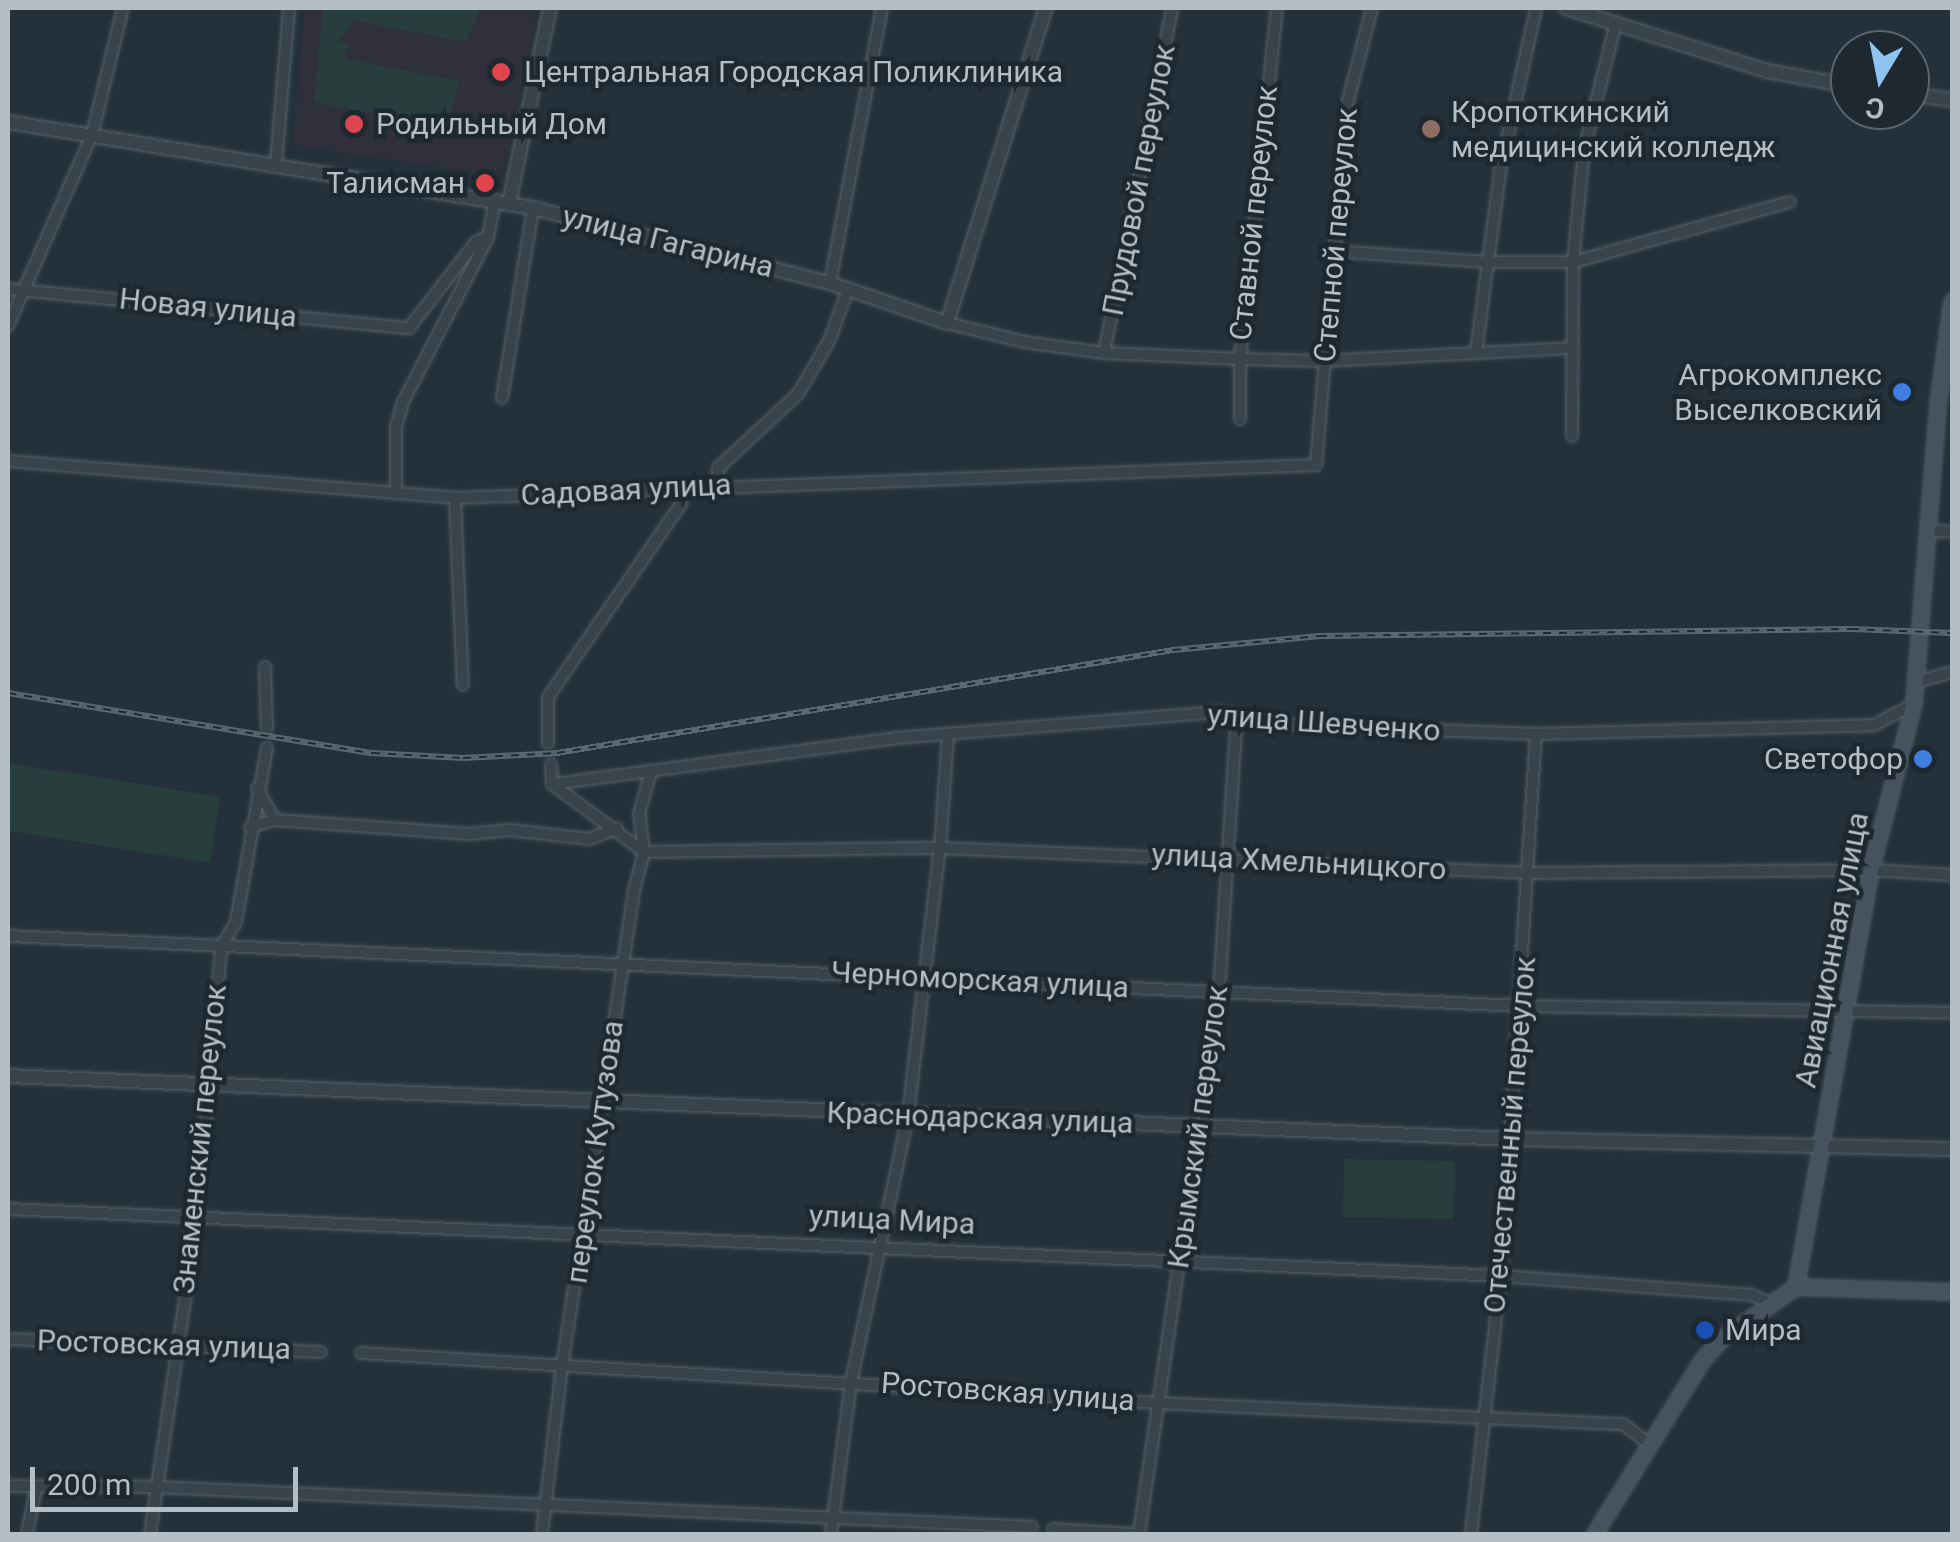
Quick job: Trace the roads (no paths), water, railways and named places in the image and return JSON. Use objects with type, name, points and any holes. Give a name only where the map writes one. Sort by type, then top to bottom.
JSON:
[{"type":"main road","name":"Авиационная улица","points":[[1796,1286],[1872,870],[1914,704],[1952,308]]},
{"type":"main road","points":[[1595,1534],[1702,1360],[1722,1340],[1796,1286],[1952,1292]]},
{"type":"street","points":[[8,326],[92,135],[123,8]]},
{"type":"street","points":[[276,164],[289,8]]},
{"type":"street","points":[[396,494],[396,426],[403,402],[502,202],[550,8]]},
{"type":"street","points":[[830,283],[882,8]]},
{"type":"street","points":[[946,323],[1046,8]]},
{"type":"street","name":"Прудовой переулок","points":[[1104,353],[1172,8]]},
{"type":"street","name":"Ставной переулок","points":[[1240,419],[1240,359],[1278,8]]},
{"type":"street","name":"Степной переулок","points":[[1246,468],[1316,464],[1347,105],[1372,8]]},
{"type":"street","points":[[1476,352],[1500,170],[1536,8]]},
{"type":"street","points":[[1566,8],[1767,72],[1830,83]]},
{"type":"street","points":[[1572,436],[1573,262],[1584,150],[1616,23]]},
{"type":"street","name":"улица Гагарина","points":[[8,122],[533,208],[830,283],[946,323],[1025,342],[1104,353],[1324,361],[1570,348]]},
{"type":"street","points":[[1333,250],[1486,262],[1573,262],[1790,202]]},
{"type":"street","points":[[502,398],[533,208]]},
{"type":"street","name":"Новая улица","points":[[8,288],[410,328],[476,242],[488,237]]},
{"type":"street","points":[[718,485],[718,468],[798,394],[830,340],[848,289]]},
{"type":"street","name":"Садовая улица","points":[[8,461],[455,498],[718,485],[1246,468]]},
{"type":"street","points":[[548,743],[548,698],[681,504],[681,488]]},
{"type":"street","points":[[455,498],[463,685]]},
{"type":"street","points":[[1928,530],[1952,532]]},
{"type":"street","points":[[265,667],[267,728]]},
{"type":"street","points":[[1917,682],[1952,672]]},
{"type":"street","name":"улица Шевченко","points":[[552,784],[896,738],[1222,712],[1278,724],[1536,734],[1874,725],[1914,704]]},
{"type":"street","name":"Крымский переулок","points":[[1136,1534],[1204,1128],[1219,992],[1237,718]]},
{"type":"street","name":"Отечественный переулок","points":[[1472,1534],[1501,1276],[1522,1006],[1536,734]]},
{"type":"street","points":[[831,1534],[851,1382],[908,1115],[940,848],[948,736]]},
{"type":"street","name":"Знаменский переулок","points":[[150,1534],[196,1218],[221,948],[236,922],[267,748]]},
{"type":"street","points":[[551,764],[552,784],[617,828],[644,852]]},
{"type":"street","name":"переулок Кутузова","points":[[542,1534],[562,1367],[644,852],[639,814],[651,772]]},
{"type":"street","points":[[257,788],[275,820]]},
{"type":"street","points":[[250,827],[275,820],[468,834],[510,830],[589,839],[617,828]]},
{"type":"street","name":"улица Хмельницкого","points":[[644,852],[940,848],[1530,872],[1872,870],[1952,875]]},
{"type":"street","name":"Черноморская улица","points":[[8,936],[1522,1006],[1952,1013]]},
{"type":"street","name":"Краснодарская улица","points":[[8,1076],[1204,1128],[1952,1149]]},
{"type":"street","name":"улица Мира","points":[[8,1209],[1501,1276],[1752,1295],[1772,1304]]},
{"type":"street","name":"Ростовская улица","points":[[8,1339],[321,1352]]},
{"type":"street","name":"Ростовская улица","points":[[361,1353],[1157,1403],[1623,1424],[1648,1443]]},
{"type":"street","points":[[8,1486],[156,1487],[1032,1527]]},
{"type":"street","points":[[27,1534],[36,1489]]},
{"type":"street","points":[[1053,1529],[1136,1534]]},
{"type":"railway","points":[[8,693],[372,753],[463,758],[557,753],[1173,650],[1319,636],[1851,629],[1952,633]]},
{"type":"place","name":"Центральная Городская Поликлиника","points":[[501,72]]},
{"type":"place","name":"Родильный Дом","points":[[354,124]]},
{"type":"place","name":"Кропоткинский медицинский колледж","points":[[1431,129]]},
{"type":"place","name":"Талисман","points":[[485,183]]},
{"type":"place","name":"Агрокомплекс Выселковский","points":[[1902,392]]},
{"type":"place","name":"Светофор","points":[[1923,759]]},
{"type":"place","name":"Мира","points":[[1705,1330]]}]
